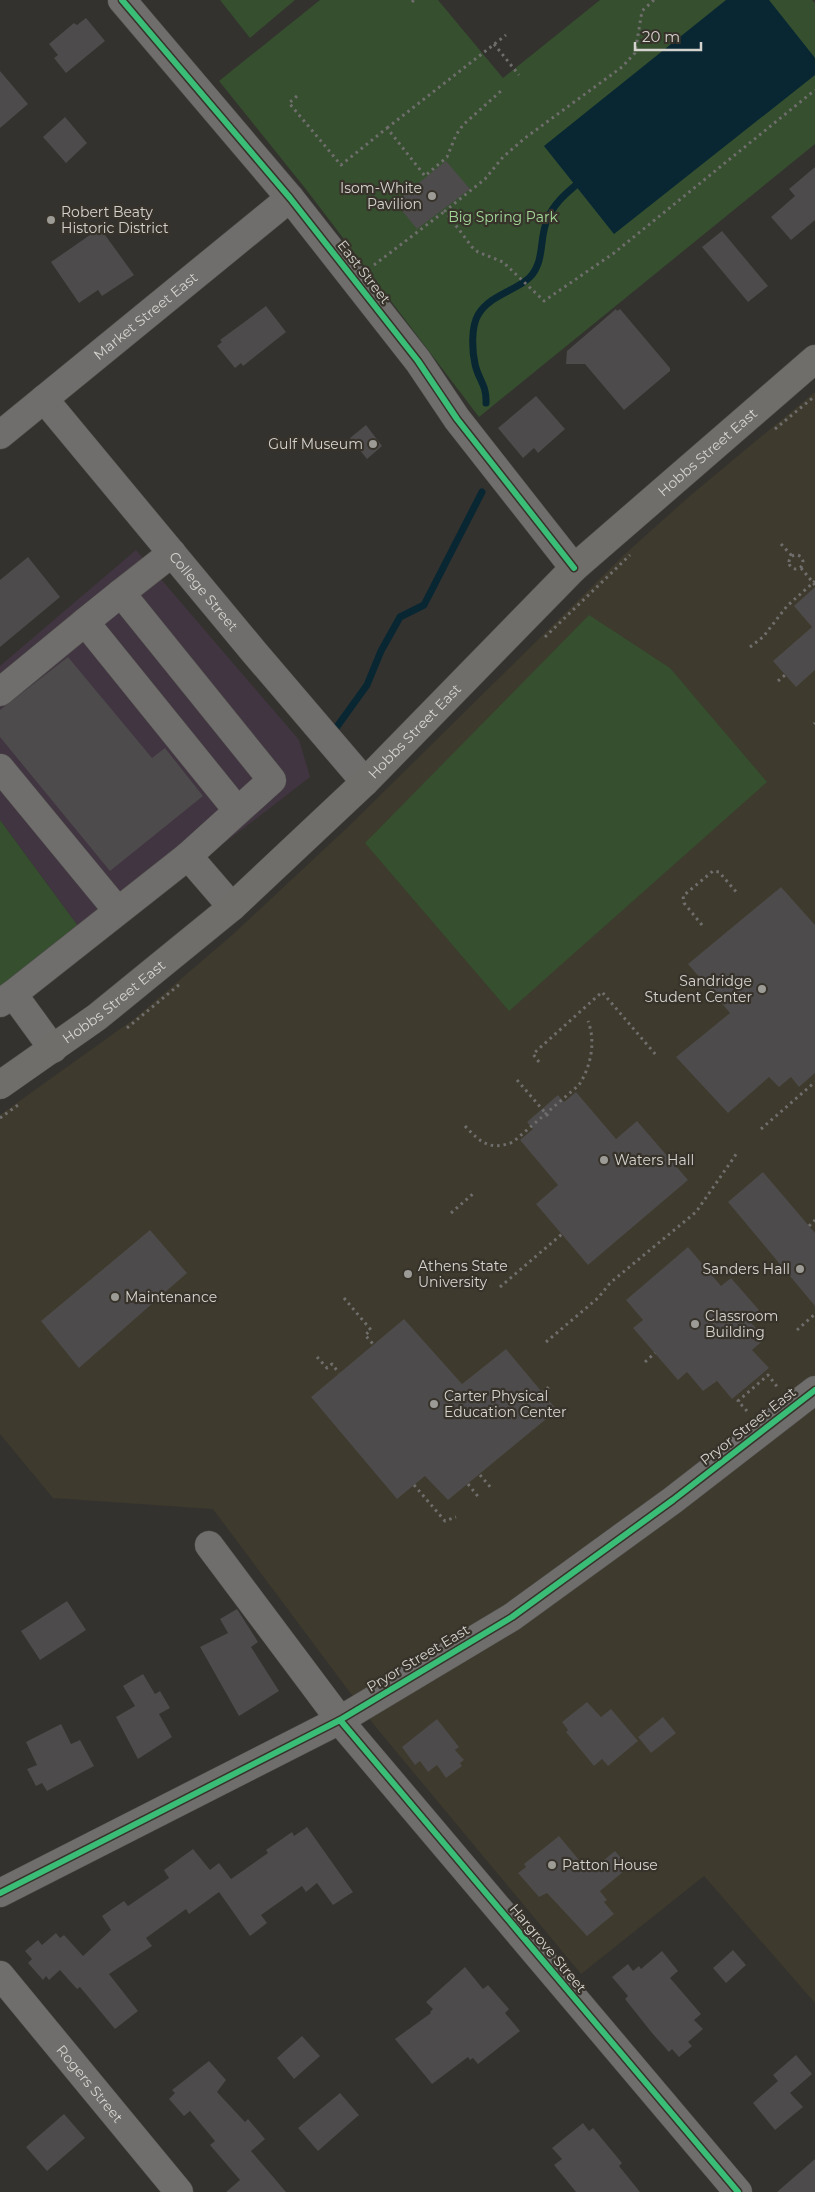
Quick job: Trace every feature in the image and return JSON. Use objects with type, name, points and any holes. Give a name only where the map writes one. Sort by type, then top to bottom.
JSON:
[{"type":"main road","name":"Hobbs Street East","points":[[0,1085],[97,1017],[232,907],[365,782],[574,568],[815,359]]},
{"type":"street","name":"East Street","points":[[122,0],[290,198],[418,361],[457,419],[574,568]]},
{"type":"street","name":"Market Street East","points":[[0,435],[290,198]]},
{"type":"street","name":"College Street","points":[[44,399],[365,782]]},
{"type":"street","points":[[0,692],[172,553]]},
{"type":"street","points":[[53,1049],[7,998],[188,856],[272,780],[121,593]]},
{"type":"street","points":[[85,622],[237,810]]},
{"type":"street","points":[[0,768],[117,910]]},
{"type":"street","points":[[188,856],[232,907]]},
{"type":"street","name":"Pryor Street East","points":[[0,1893],[340,1720],[512,1617],[672,1500],[815,1390]]},
{"type":"street","name":"Hargrove Street","points":[[209,1546],[340,1720],[738,2192]]},
{"type":"street","name":"Rogers Street","points":[[0,1975],[179,2192]]},
{"type":"path","points":[[381,260],[485,179],[503,157],[525,138],[622,67],[635,53],[642,10],[654,0]]},
{"type":"path","points":[[297,96],[289,104],[341,165],[506,36]]},
{"type":"path","points":[[494,44],[519,75]]},
{"type":"path","points":[[445,211],[472,247],[478,252],[504,262],[529,288],[544,300],[614,253],[815,90]]},
{"type":"path","points":[[387,128],[425,176],[447,157],[456,135],[463,126],[501,91]]},
{"type":"path","points":[[781,544],[792,556],[799,556],[803,559],[800,568]]},
{"type":"path","points":[[792,556],[789,562],[790,567],[794,569],[800,568]]},
{"type":"path","points":[[750,647],[763,637],[787,606],[814,583],[800,568]]},
{"type":"path","points":[[778,680],[785,674]]},
{"type":"path","points":[[702,925],[684,903],[683,896],[713,872],[719,872],[738,894]]},
{"type":"path","points":[[539,1062],[533,1054],[602,992],[656,1055]]},
{"type":"path","points":[[465,1126],[487,1145],[501,1147],[513,1142],[547,1114],[580,1084],[586,1074],[592,1047],[592,1032],[588,1021]]},
{"type":"path","points":[[517,1080],[547,1114]]},
{"type":"path","points":[[761,1129],[815,1082]]},
{"type":"path","points":[[546,1342],[598,1298],[610,1283],[696,1212],[738,1153]]},
{"type":"path","points":[[451,1213],[474,1193]]},
{"type":"path","points":[[809,1226],[815,1220]]},
{"type":"path","points":[[500,1287],[562,1234]]},
{"type":"path","points":[[344,1298],[371,1330],[365,1335],[373,1344]]},
{"type":"path","points":[[796,1330],[815,1314]]},
{"type":"path","points":[[645,1362],[655,1353]]},
{"type":"path","points":[[317,1357],[327,1368],[332,1364],[339,1373]]},
{"type":"path","points":[[750,1416],[738,1401],[753,1387],[768,1375],[781,1391]]},
{"type":"path","points":[[750,1383],[753,1387]]},
{"type":"path","points":[[542,1393],[551,1385]]},
{"type":"path","points":[[480,1474],[492,1489]]},
{"type":"path","points":[[468,1484],[480,1499]]},
{"type":"path","points":[[414,1485],[445,1521],[456,1517]]},
{"type":"shaded area","name":"Athens State University","points":[[815,392],[815,2003],[704,1876],[581,1974],[375,1726],[213,1509],[53,1498],[0,1434],[0,1115],[134,1019],[230,937],[348,827],[625,554],[691,495]]},
{"type":"shaded area","points":[[136,550],[299,740],[310,777],[92,945],[0,820],[0,666]]},
{"type":"green space","points":[[220,0],[295,0],[250,38]]},
{"type":"green space","name":"Big Spring Park","points":[[320,0],[438,0],[503,78],[600,0],[812,0],[815,3],[815,144],[479,417],[305,188],[219,81]]},
{"type":"green space","points":[[589,615],[670,668],[767,782],[509,1011],[365,843]]},
{"type":"green space","points":[[0,820],[92,945],[0,1010]]},
{"type":"water","points":[[726,0],[769,0],[815,58],[815,75],[614,234],[544,146]]},
{"type":"building","points":[[86,18],[105,41],[66,73],[54,58],[58,55],[49,44],[74,23],[77,25]]},
{"type":"building","points":[[0,71],[28,104],[0,128]]},
{"type":"building","points":[[65,117],[87,143],[66,163],[43,137]]},
{"type":"building","name":"Isom-White Pavilion","points":[[446,161],[470,189],[417,229],[395,202]]},
{"type":"building","points":[[815,167],[815,220],[791,240],[771,217],[795,196],[789,189]]},
{"type":"building","points":[[100,228],[134,275],[102,296],[98,290],[79,303],[51,262]]},
{"type":"building","points":[[722,231],[768,286],[748,302],[702,247]]},
{"type":"building","points":[[266,306],[286,332],[243,366],[241,363],[235,368],[217,346],[222,342],[220,340]]},
{"type":"building","points":[[616,309],[617,311],[620,309],[670,368],[670,371],[624,410],[585,364],[566,364],[567,351]]},
{"type":"building","points":[[536,396],[565,429],[538,453],[534,448],[523,458],[498,428]]},
{"type":"building","points":[[366,425],[382,446],[367,459],[350,438]]},
{"type":"building","points":[[28,557],[60,597],[0,647],[0,580]]},
{"type":"building","points":[[815,587],[815,670],[796,687],[773,661],[812,627],[794,606]]},
{"type":"building","points":[[68,657],[152,758],[165,748],[203,796],[110,871],[0,737],[0,710]]},
{"type":"building","name":"Sandridge Student Center","points":[[781,887],[815,925],[815,1073],[799,1087],[791,1077],[779,1087],[769,1077],[728,1113],[676,1057],[730,1013],[688,964]]},
{"type":"building","name":"Waters Hall","points":[[576,1092],[616,1139],[637,1121],[688,1180],[588,1265],[536,1204],[558,1185],[520,1140],[533,1129],[527,1122],[558,1095],[564,1102]]},
{"type":"building","name":"Sanders Hall","points":[[763,1172],[815,1233],[815,1306],[728,1202]]},
{"type":"building","name":"Maintenance","points":[[150,1230],[187,1273],[79,1368],[41,1321]]},
{"type":"building","name":"Classroom Building","points":[[688,1247],[721,1286],[731,1278],[759,1310],[749,1320],[765,1339],[752,1350],[769,1368],[732,1399],[717,1381],[703,1391],[687,1372],[678,1380],[633,1328],[643,1320],[626,1300]]},
{"type":"building","name":"Carter Physical Education Center","points":[[404,1319],[462,1384],[506,1349],[557,1410],[448,1500],[425,1476],[397,1499],[311,1397]]},
{"type":"building","points":[[67,1601],[86,1630],[40,1660],[21,1631]]},
{"type":"building","points":[[237,1609],[258,1642],[251,1647],[279,1691],[239,1716],[200,1647],[228,1633],[220,1619]]},
{"type":"building","points":[[143,1674],[155,1694],[160,1691],[170,1708],[159,1714],[172,1737],[138,1759],[116,1717],[135,1706],[123,1686]]},
{"type":"building","points":[[587,1702],[601,1717],[611,1709],[638,1741],[608,1766],[602,1759],[594,1766],[566,1732],[568,1730],[562,1722]]},
{"type":"building","points":[[663,1717],[676,1733],[651,1753],[638,1737]]},
{"type":"building","points":[[437,1719],[459,1747],[455,1750],[464,1760],[460,1763],[462,1766],[446,1778],[437,1765],[428,1772],[420,1761],[415,1765],[402,1747]]},
{"type":"building","points":[[61,1724],[71,1744],[80,1740],[94,1766],[47,1791],[42,1783],[36,1786],[27,1769],[37,1765],[26,1742]]},
{"type":"building","points":[[307,1827],[353,1892],[333,1905],[317,1883],[306,1892],[302,1886],[261,1915],[267,1923],[250,1936],[219,1892],[189,1914],[186,1909],[146,1938],[152,1946],[109,1974],[138,2011],[115,2029],[80,1987],[77,1989],[60,1970],[49,1980],[46,1976],[43,1980],[28,1963],[32,1959],[25,1951],[38,1940],[42,1945],[56,1933],[60,1938],[64,1935],[83,1956],[111,1930],[102,1916],[124,1901],[128,1906],[169,1878],[164,1870],[193,1849],[210,1870],[219,1863],[231,1879],[268,1853],[266,1850],[292,1832],[294,1836]]},
{"type":"building","points":[[559,1836],[589,1872],[615,1851],[629,1867],[600,1891],[607,1900],[604,1902],[614,1914],[587,1936],[547,1893],[539,1897],[518,1873],[526,1867],[524,1864]]},
{"type":"building","points":[[733,1950],[746,1965],[726,1983],[713,1968]]},
{"type":"building","points":[[662,1951],[678,1971],[670,1978],[701,2014],[694,2020],[703,2029],[688,2042],[692,2046],[679,2057],[672,2049],[669,2052],[652,2033],[625,1999],[628,1996],[612,1977],[628,1964],[633,1971],[639,1966],[641,1969]]},
{"type":"building","points":[[465,1967],[483,1989],[488,1985],[509,2009],[505,2013],[520,2031],[478,2064],[473,2058],[470,2060],[468,2057],[432,2084],[395,2039],[431,2013],[433,2009],[426,2002]]},
{"type":"building","points":[[302,2036],[320,2056],[294,2079],[277,2058]]},
{"type":"building","points":[[796,2055],[812,2074],[790,2093],[803,2107],[775,2130],[753,2103],[778,2081],[773,2075]]},
{"type":"building","points":[[209,2061],[226,2080],[217,2092],[245,2122],[248,2119],[265,2139],[251,2151],[286,2192],[226,2192],[240,2180],[210,2145],[215,2141],[190,2111],[184,2116],[169,2099],[175,2093],[172,2090]]},
{"type":"building","points":[[340,2093],[359,2115],[318,2151],[298,2128]]},
{"type":"building","points":[[64,2114],[85,2138],[47,2171],[26,2147]]},
{"type":"building","points":[[583,2123],[589,2131],[593,2128],[622,2163],[619,2166],[640,2192],[576,2192],[554,2165],[562,2159],[552,2148]]},
{"type":"building","points":[[815,2159],[815,2192],[777,2192]]},
{"type":"waterway","points":[[486,403],[484,387],[476,369],[474,358],[474,326],[478,315],[489,302],[525,282],[535,271],[549,215],[559,201],[576,185]]},
{"type":"waterway","points":[[336,728],[367,685],[381,651],[400,617],[424,605],[482,492]]},
{"type":"cycle path","points":[[122,0],[290,198],[418,361],[457,419],[574,568]]},
{"type":"cycle path","points":[[0,1893],[340,1720],[512,1617],[673,1500],[815,1390]]},
{"type":"cycle path","points":[[340,1720],[738,2192]]},
{"type":"place","name":"Isom-White Pavilion","points":[[432,196]]},
{"type":"place","name":"Robert Beaty Historic District","points":[[51,220]]},
{"type":"place","name":"Gulf Museum","points":[[373,444]]},
{"type":"place","name":"Sandridge Student Center","points":[[762,989]]},
{"type":"place","name":"Waters Hall","points":[[604,1160]]},
{"type":"place","name":"Sanders Hall","points":[[800,1269]]},
{"type":"place","name":"Athens State University","points":[[408,1274]]},
{"type":"place","name":"Maintenance","points":[[115,1297]]},
{"type":"place","name":"Classroom Building","points":[[695,1324]]},
{"type":"place","name":"Carter Physical Education Center","points":[[434,1404]]},
{"type":"place","name":"Patton House","points":[[552,1865]]}]
